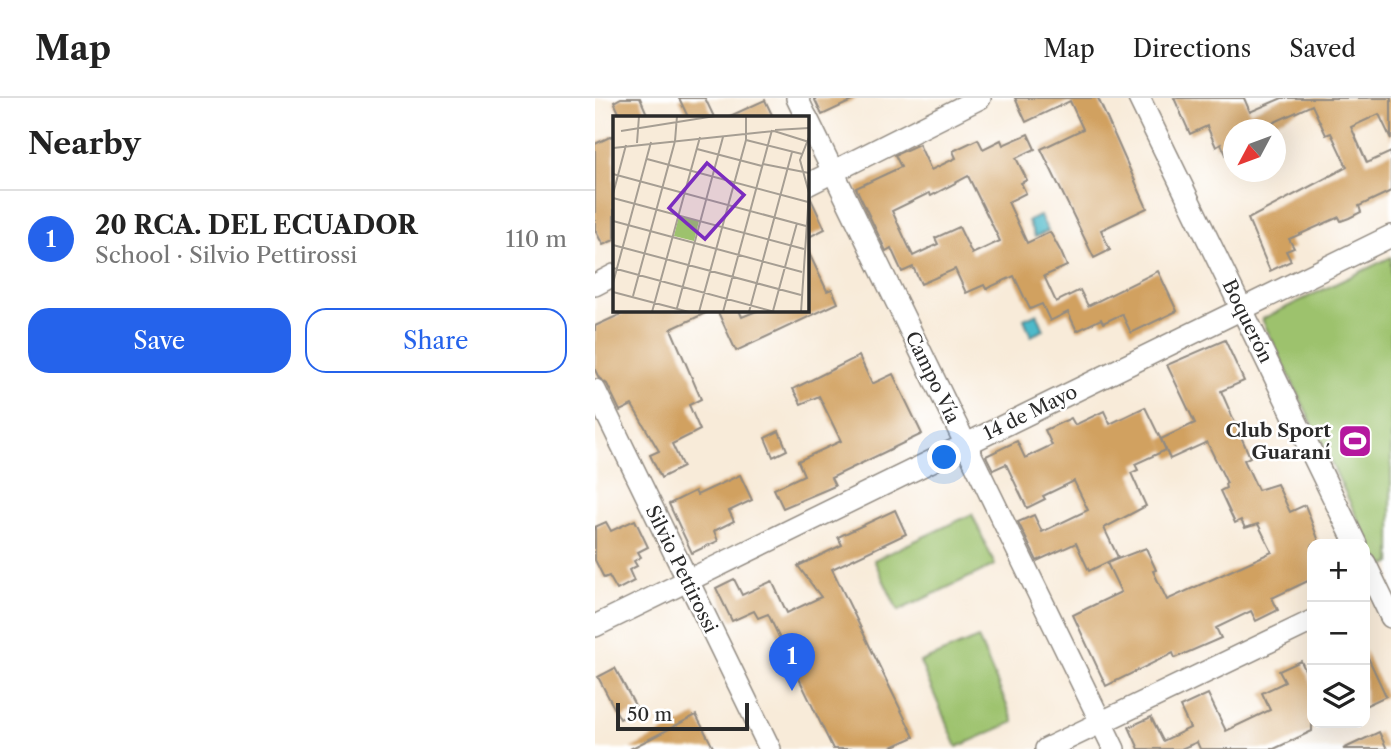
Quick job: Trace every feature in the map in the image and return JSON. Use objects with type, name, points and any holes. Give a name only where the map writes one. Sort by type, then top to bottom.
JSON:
[{"type":"street","name":"Campo Vía","points":[[797,98],[806,116]]},
{"type":"street","points":[[809,184],[980,98]]},
{"type":"street","name":"Boquerón","points":[[1139,98],[1354,539]]},
{"type":"street","name":"Campo Vía","points":[[809,122],[1114,749]]},
{"type":"street","name":"14 de Mayo","points":[[595,626],[1391,236]]},
{"type":"street","points":[[595,285],[613,276]]},
{"type":"street","name":"Silvio Pettirossi","points":[[595,390],[770,749]]},
{"type":"street","points":[[1370,573],[1391,617]]},
{"type":"street","points":[[1046,749],[1307,623]]},
{"type":"green space","name":"Club Sport Guaraní","points":[[1391,257],[1391,563],[1381,567],[1370,539],[1368,539],[1262,319]]},
{"type":"green space","points":[[972,514],[995,565],[898,611],[874,560]]},
{"type":"green space","points":[[978,638],[1014,722],[957,747],[920,662]]},
{"type":"water","points":[[1040,216],[1048,231],[1035,237],[1028,221]]},
{"type":"water","points":[[1037,313],[1044,330],[1031,336],[1024,319]]},
{"type":"building","points":[[621,98],[640,98],[647,114],[621,116],[614,102]]},
{"type":"building","points":[[679,98],[705,98],[714,116],[688,116]]},
{"type":"building","points":[[814,98],[858,98],[822,115]]},
{"type":"building","points":[[1015,98],[1098,98],[1147,208],[1101,230],[1110,250],[1094,258],[1041,149],[1083,129],[1070,101],[1026,122]]},
{"type":"building","points":[[1174,98],[1244,98],[1250,112],[1282,98],[1391,98],[1391,139],[1379,114],[1351,127],[1367,163],[1391,152],[1391,191],[1359,206],[1361,212],[1349,218],[1341,221],[1339,217],[1289,239],[1294,248],[1286,251],[1291,261],[1270,271],[1248,219],[1347,167],[1331,133],[1326,135],[1312,105],[1281,119],[1223,119],[1223,148],[1221,144],[1216,147],[1207,126],[1190,134]]},
{"type":"building","points":[[765,100],[773,116],[730,116]]},
{"type":"building","points":[[1028,134],[1035,149],[1016,158],[1027,180],[1021,183],[1026,193],[1008,202],[1027,243],[1050,232],[1061,252],[1067,266],[1044,276],[1056,302],[1080,290],[1088,306],[1158,271],[1177,311],[1131,333],[1122,314],[1103,323],[1101,319],[1077,331],[1068,312],[1050,321],[1042,304],[1030,309],[1014,276],[986,289],[984,285],[966,293],[955,269],[921,284],[913,267],[902,272],[891,248],[886,251],[856,188],[901,167],[895,155],[919,144],[931,170],[956,158],[953,151],[978,139],[983,149],[1001,140],[1003,145]],"holes":[[[968,176],[1000,241],[972,254],[959,227],[935,238],[938,244],[913,256],[892,211],[929,193],[931,196]]]},
{"type":"building","points":[[613,135],[613,240],[603,245],[595,230],[595,144]]},
{"type":"building","points":[[809,197],[825,229],[809,237]]},
{"type":"building","points":[[809,253],[827,291],[832,289],[838,303],[736,351],[718,312],[740,312],[742,317],[754,312],[809,312]]},
{"type":"building","points":[[626,312],[708,312],[671,329],[701,399],[689,405],[700,430],[672,444],[683,467],[661,478],[650,455],[659,451],[632,405],[620,411],[607,384],[599,378],[595,370],[595,326]]},
{"type":"building","points":[[1225,340],[1244,381],[1221,391],[1250,457],[1244,460],[1258,490],[1277,484],[1290,512],[1305,505],[1318,539],[1307,539],[1307,581],[1272,598],[1278,610],[1256,621],[1251,611],[1216,628],[1221,638],[1175,658],[1173,653],[1106,686],[1073,615],[1121,592],[1107,563],[1146,548],[1156,570],[1153,571],[1167,600],[1272,552],[1258,524],[1245,528],[1241,520],[1235,523],[1220,491],[1226,488],[1227,483],[1207,442],[1170,459],[1161,439],[1195,423],[1167,365]]},
{"type":"building","points":[[859,356],[872,384],[893,374],[922,434],[831,478],[835,486],[783,508],[774,489],[804,475],[798,461],[841,441],[819,396],[801,404],[793,389]]},
{"type":"building","points":[[1145,407],[1166,450],[1135,464],[1138,470],[1131,473],[1146,506],[1104,528],[1118,557],[1089,571],[1076,543],[1037,561],[1018,522],[1034,515],[1042,532],[1088,510],[1074,481],[1043,496],[1045,499],[1027,508],[1006,464],[993,470],[986,456],[1017,441],[1025,458],[1052,445],[1045,430],[1071,418],[1075,425],[1104,411],[1110,424]]},
{"type":"building","points":[[779,431],[787,450],[773,457],[765,438]]},
{"type":"building","points":[[740,475],[752,500],[729,511],[734,521],[714,531],[718,541],[692,553],[669,504],[695,491],[697,495]]},
{"type":"building","points":[[895,510],[906,534],[832,569],[914,737],[887,749],[833,749],[768,614],[758,618],[754,611],[732,621],[716,588],[734,579],[742,595],[772,581],[787,613],[821,597],[798,566],[842,545],[838,537]]},
{"type":"building","points":[[635,520],[648,547],[638,552],[641,557],[634,561],[637,566],[629,570],[634,581],[617,590],[609,576],[604,578],[595,560],[595,527],[606,522],[611,531]]},
{"type":"building","points":[[1301,661],[1307,674],[1307,728],[1312,728],[1312,731],[1274,749],[1200,749],[1197,742],[1181,749],[1139,749],[1129,727],[1151,717],[1163,741],[1190,728],[1180,707],[1208,694],[1226,731],[1270,710],[1262,693],[1285,682],[1279,671]]},
{"type":"building","points":[[1370,662],[1386,696],[1370,704]]},
{"type":"building","points":[[615,668],[638,711],[620,719],[598,677]]},
{"type":"building","points":[[696,715],[714,749],[630,749]]},
{"type":"building","points":[[1379,732],[1387,749],[1343,749]]},
{"type":"place","name":"Club Sport Guaraní","points":[[1355,441]]},
{"type":"place","name":"20 RCA. DEL ECUADOR","points":[[792,691]]}]
